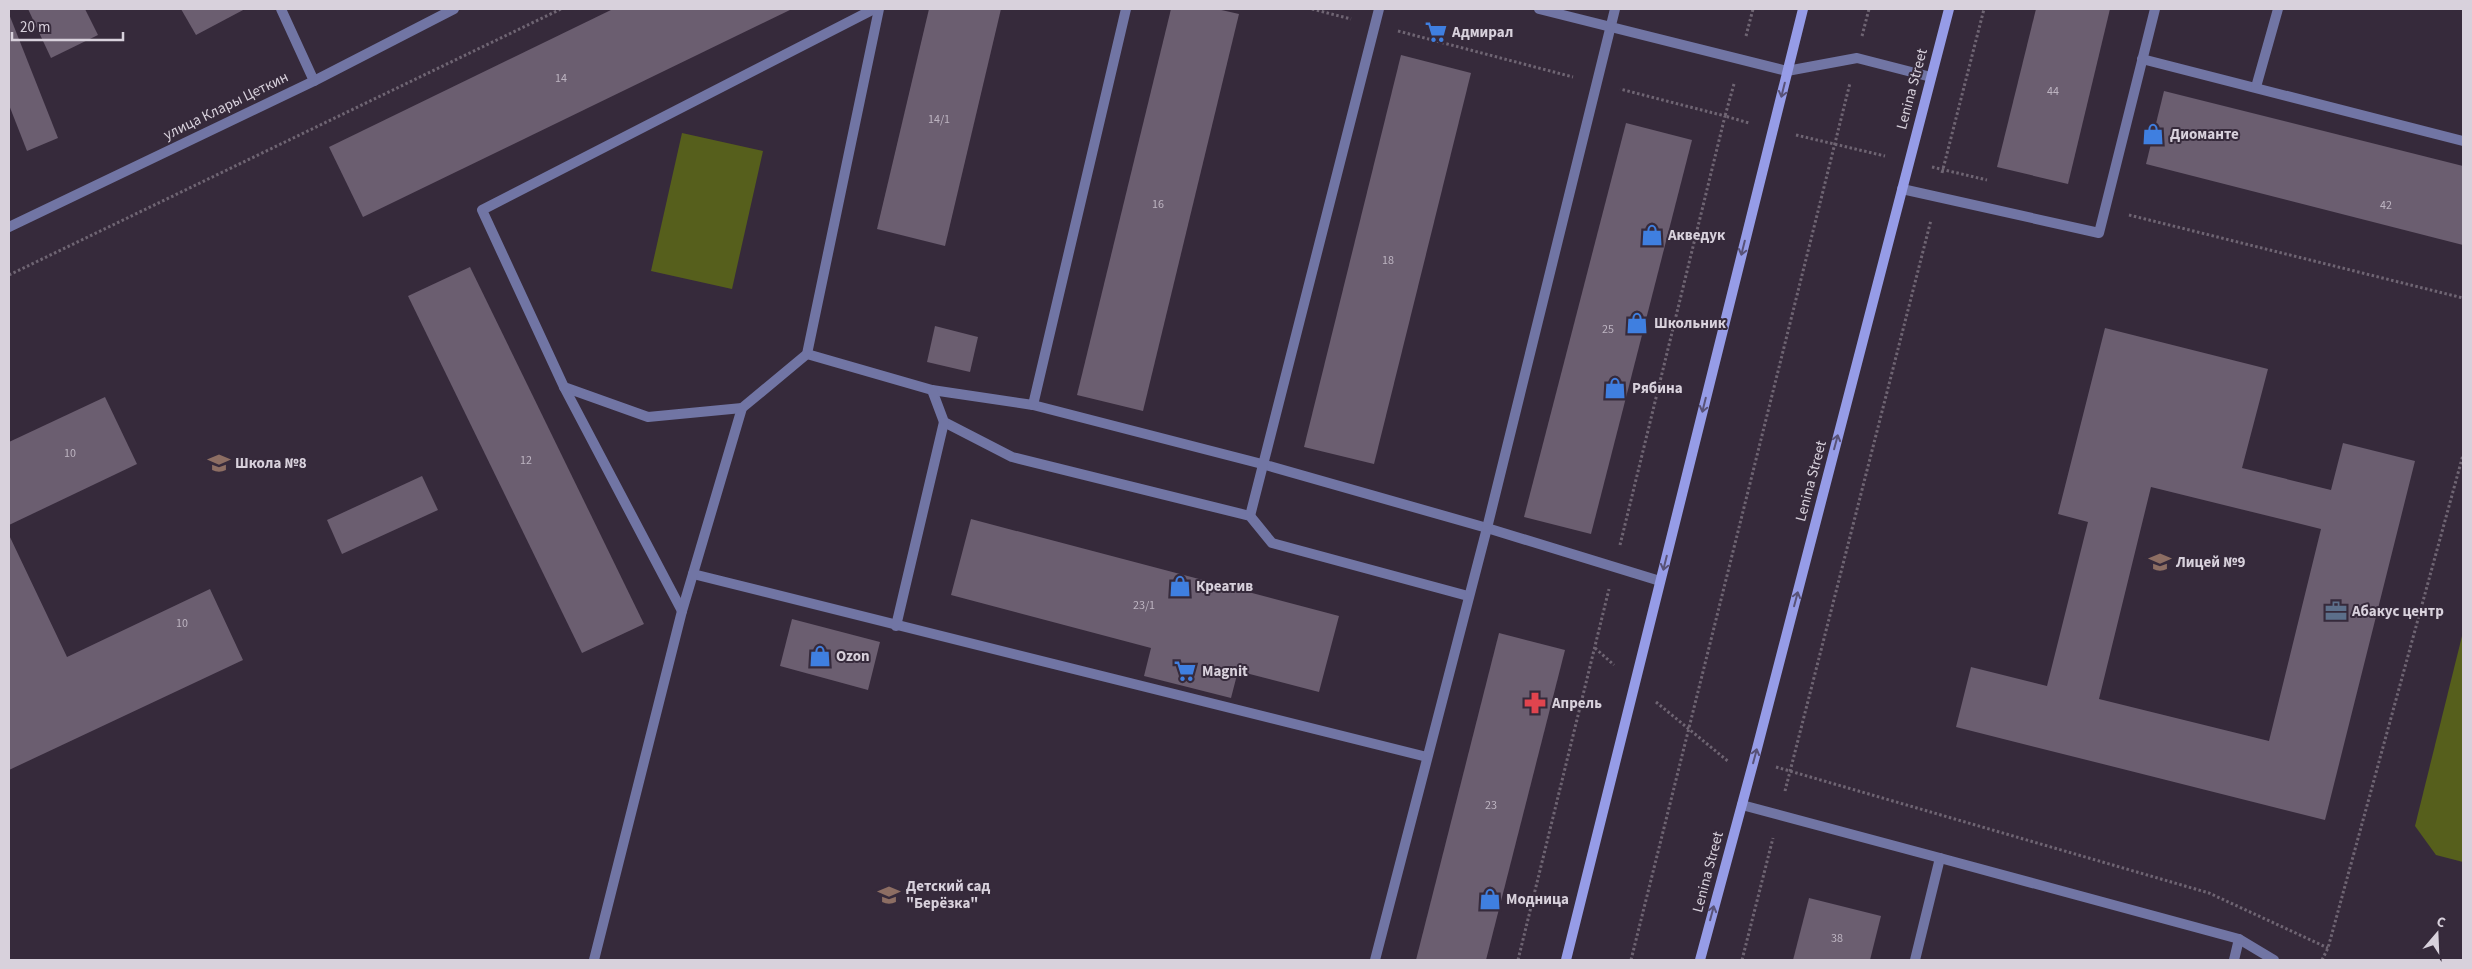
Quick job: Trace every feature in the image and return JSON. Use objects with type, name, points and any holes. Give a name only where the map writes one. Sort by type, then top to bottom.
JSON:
[{"type":"main road","points":[[1566,960],[1803,9]]},
{"type":"main road","name":"Lenina Street","points":[[1700,960],[1754,760],[1949,9]]},
{"type":"street","points":[[281,9],[314,81]]},
{"type":"street","name":"улица Клары Цеткин","points":[[9,227],[314,81],[454,9]]},
{"type":"street","points":[[682,611],[564,387],[482,210],[874,9]]},
{"type":"street","points":[[594,960],[682,611],[742,408],[806,354],[879,9]]},
{"type":"street","points":[[1033,405],[1126,9]]},
{"type":"street","points":[[1250,516],[1379,9]]},
{"type":"street","points":[[1539,9],[1787,71],[1857,58],[1931,77]]},
{"type":"street","points":[[1375,960],[1486,528],[1615,9]]},
{"type":"street","points":[[1902,188],[2099,233],[2155,9]]},
{"type":"street","points":[[2256,87],[2278,9]]},
{"type":"street","points":[[2142,59],[2463,141]]},
{"type":"street","points":[[806,354],[932,390],[1033,405],[1262,464],[1660,580]]},
{"type":"street","points":[[564,387],[648,417],[742,408]]},
{"type":"street","points":[[896,626],[944,422],[932,390]]},
{"type":"street","points":[[944,422],[1012,457],[1250,516],[1272,543],[1468,596]]},
{"type":"street","points":[[693,574],[1427,757]]},
{"type":"street","points":[[1742,805],[2239,939],[2274,960]]},
{"type":"street","points":[[1915,960],[1940,858]]},
{"type":"street","points":[[2234,960],[2239,939]]},
{"type":"path","points":[[9,276],[561,9]]},
{"type":"path","points":[[1312,9],[1835,145],[1991,181]]},
{"type":"path","points":[[1631,960],[1869,9]]},
{"type":"path","points":[[1784,794],[1984,9]]},
{"type":"path","points":[[1518,960],[1725,116]]},
{"type":"path","points":[[2104,209],[2463,298]]},
{"type":"path","points":[[2322,960],[2328,948],[2463,455]]},
{"type":"path","points":[[1595,648],[1688,730],[1749,778]]},
{"type":"path","points":[[1754,760],[2209,893],[2328,948]]},
{"type":"path","points":[[1742,960],[1775,832]]},
{"type":"green space","points":[[682,133],[763,151],[732,289],[651,271]]},
{"type":"green space","points":[[2463,632],[2463,862],[2436,855],[2415,826]]},
{"type":"building","points":[[28,9],[85,9],[98,35],[51,58]]},
{"type":"building","points":[[181,9],[245,9],[196,35]]},
{"type":"building","points":[[613,9],[792,9],[363,217],[329,147]]},
{"type":"building","points":[[929,9],[1001,9],[945,246],[877,229]]},
{"type":"building","points":[[1171,9],[1217,9],[1239,14],[1143,411],[1077,395]]},
{"type":"building","points":[[2036,9],[2110,9],[2068,184],[1997,167]]},
{"type":"building","points":[[9,14],[58,138],[27,151],[9,105]]},
{"type":"building","points":[[1401,55],[1471,73],[1374,464],[1304,447]]},
{"type":"building","points":[[2164,91],[2463,166],[2463,245],[2146,164]]},
{"type":"building","points":[[1626,123],[1692,140],[1591,534],[1524,517]]},
{"type":"building","points":[[470,267],[644,624],[582,653],[408,296]]},
{"type":"building","points":[[935,326],[978,337],[970,372],[927,362]]},
{"type":"building","name":"Лицей №9","points":[[2105,328],[2268,369],[2242,468],[2331,490],[2343,443],[2415,461],[2325,820],[1956,727],[1971,667],[2047,686],[2088,522],[2058,514]],"holes":[[[2151,487],[2321,529],[2269,741],[2099,699]]]},
{"type":"building","points":[[105,397],[137,464],[9,525],[9,442]]},
{"type":"building","points":[[422,476],[438,510],[342,554],[327,520]]},
{"type":"building","points":[[971,519],[1339,616],[1319,692],[1238,671],[1231,698],[1144,676],[1151,648],[951,595]]},
{"type":"building","points":[[9,535],[67,657],[210,589],[243,660],[9,770]]},
{"type":"building","points":[[792,619],[880,642],[868,690],[780,666]]},
{"type":"building","points":[[1499,633],[1565,650],[1486,960],[1416,960]]},
{"type":"building","points":[[1809,898],[1881,916],[1870,960],[1793,960]]},
{"type":"place","name":"Адмирал","points":[[1436,32]]},
{"type":"place","name":"Диоманте","points":[[2153,134]]},
{"type":"place","name":"Акведук","points":[[1652,235]]},
{"type":"place","name":"Школьник","points":[[1637,323]]},
{"type":"place","name":"Рябина","points":[[1615,388]]},
{"type":"place","name":"Школа №8","points":[[219,463]]},
{"type":"place","name":"Лицей №9","points":[[2160,562]]},
{"type":"place","name":"Креатив","points":[[1180,586]]},
{"type":"place","name":"Абакус центр","points":[[2336,611]]},
{"type":"place","name":"Ozon","points":[[820,656]]},
{"type":"place","name":"Magnit","points":[[1185,671]]},
{"type":"place","name":"Апрель","points":[[1535,703]]},
{"type":"place","name":"Детский сад \"Берёзка\"","points":[[889,895]]},
{"type":"place","name":"Модница","points":[[1490,899]]}]
